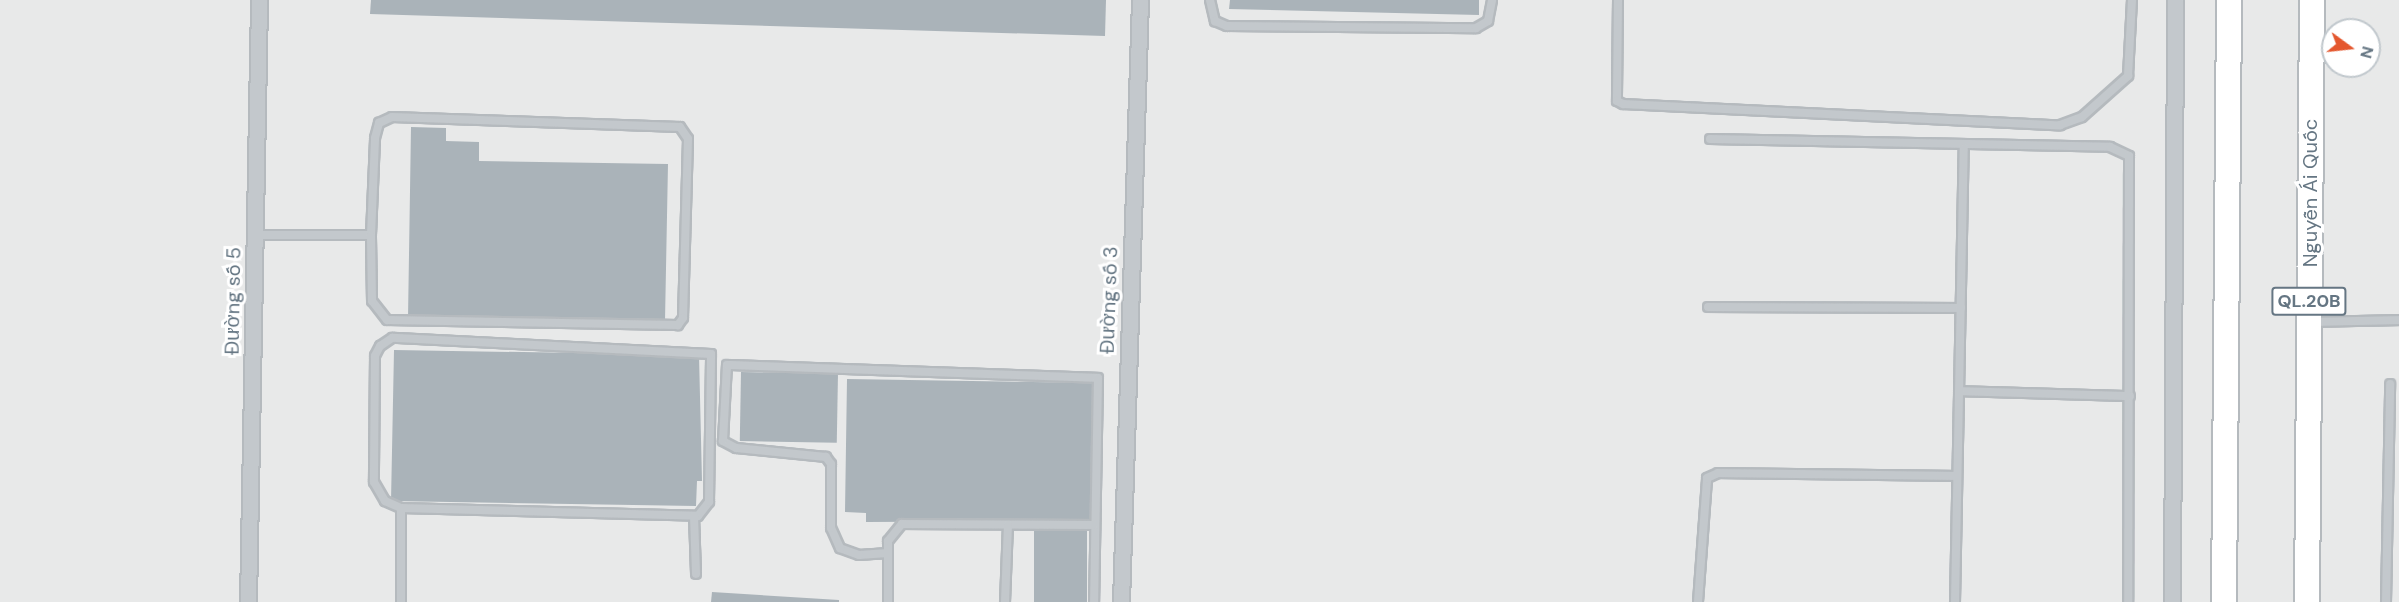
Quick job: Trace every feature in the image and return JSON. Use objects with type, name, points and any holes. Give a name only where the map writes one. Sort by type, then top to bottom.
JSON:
[{"type":"main road","points":[[2224,602],[2229,0]]},
{"type":"main road","name":"Nguyễn Ái Quốc","points":[[2307,602],[2312,0]]},
{"type":"street","name":"Đường số 5","points":[[248,602],[260,0]]},
{"type":"street","name":"Đường số 3","points":[[1121,602],[1140,0]]},
{"type":"street","points":[[2172,602],[2175,0]]},
{"type":"lane","points":[[1210,0],[1215,21],[1227,26],[1476,28],[1488,21],[1492,0]]},
{"type":"lane","points":[[1618,0],[1617,101],[1623,104],[2060,125],[2082,117],[2128,76],[2132,0]]},
{"type":"lane","points":[[392,117],[680,127],[688,139],[683,318],[678,325],[387,320],[372,301],[371,235],[375,138],[379,123],[392,117]]},
{"type":"lane","points":[[1710,138],[1964,148],[2110,147],[2129,156],[2128,602]]},
{"type":"lane","points":[[1955,602],[1964,148]]},
{"type":"lane","points":[[255,235],[371,235]]},
{"type":"lane","points":[[1708,307],[1961,308]]},
{"type":"lane","points":[[2309,322],[2399,320]]},
{"type":"lane","points":[[392,338],[706,352],[714,363],[707,510],[694,516],[400,508],[385,501],[374,482],[375,356],[392,338]]},
{"type":"lane","points":[[888,554],[859,555],[840,548],[831,528],[831,464],[826,457],[736,448],[723,441],[727,365],[1098,378],[1094,602]]},
{"type":"lane","points":[[2386,602],[2390,384]]},
{"type":"lane","points":[[1959,391],[2130,396]]},
{"type":"lane","points":[[1698,602],[1707,478],[1718,473],[1958,476]]},
{"type":"lane","points":[[400,508],[401,602]]},
{"type":"lane","points":[[694,516],[696,574]]},
{"type":"lane","points":[[888,602],[888,541],[902,524],[1094,525]]},
{"type":"lane","points":[[1005,602],[1008,525]]},
{"type":"shaded area","points":[[0,0],[2399,0],[2399,602],[0,602]]},
{"type":"building","points":[[371,0],[1106,0],[1105,36],[370,14]]},
{"type":"building","points":[[1230,0],[1479,0],[1479,15],[1229,9]]},
{"type":"building","points":[[411,127],[446,128],[446,141],[479,142],[479,161],[668,164],[665,321],[408,318]]},
{"type":"building","points":[[394,350],[699,355],[702,481],[697,481],[696,506],[391,501]]},
{"type":"building","points":[[741,372],[838,374],[837,443],[740,441]]},
{"type":"building","points":[[847,379],[1096,383],[1093,521],[866,522],[866,513],[845,512]]},
{"type":"building","points":[[1034,530],[1087,530],[1087,602],[1034,602]]},
{"type":"building","points":[[712,592],[839,600],[839,602],[711,602]]}]
